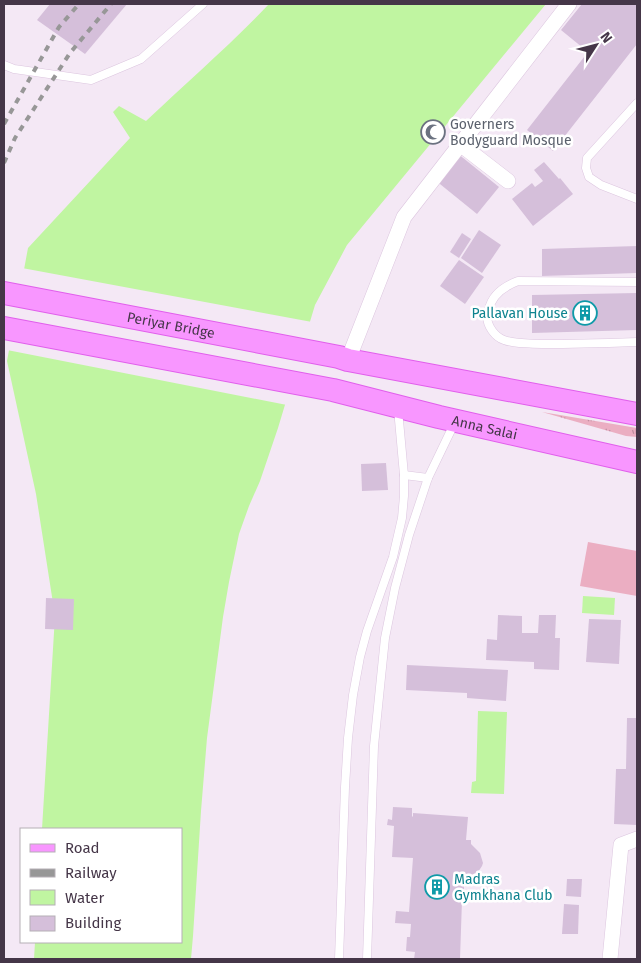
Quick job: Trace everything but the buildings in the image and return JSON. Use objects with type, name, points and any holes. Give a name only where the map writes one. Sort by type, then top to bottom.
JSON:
[{"type":"main road","name":"Periyar Bridge","points":[[4,293],[344,358]]},
{"type":"main road","name":"Anna Salai","points":[[4,328],[333,390],[637,462]]},
{"type":"main road","points":[[344,358],[637,414]]},
{"type":"street","points":[[344,358],[404,217],[569,4]]},
{"type":"street","points":[[460,144],[508,181]]},
{"type":"street","points":[[610,959],[621,845],[637,839]]},
{"type":"lane","points":[[4,65],[14,69],[90,80],[141,60],[203,4]]},
{"type":"lane","points":[[637,103],[587,158],[586,168],[588,177],[601,185],[637,200]]},
{"type":"lane","points":[[637,282],[518,281],[507,285],[499,292],[490,303],[487,316],[490,328],[495,335],[502,340],[518,343],[637,342]]},
{"type":"lane","points":[[340,959],[345,787],[353,695],[367,631],[393,558],[402,518],[404,475],[398,406]]},
{"type":"lane","points":[[367,959],[374,746],[389,616],[409,535],[428,478],[456,420]]},
{"type":"lane","points":[[404,475],[428,478]]},
{"type":"lane","points":[[373,614],[389,616]]},
{"type":"green space","points":[[542,412],[637,428],[637,437],[626,436]]},
{"type":"green space","points":[[588,542],[637,551],[637,596],[580,586]]},
{"type":"water","points":[[269,4],[546,4],[347,245],[315,305],[278,428],[239,534],[229,582],[207,738],[191,959],[34,959],[35,943],[182,943],[182,828],[42,828],[55,616],[36,494],[7,361],[28,248],[130,138],[113,112],[119,106],[146,121]]},
{"type":"water","points":[[583,596],[615,598],[614,615],[582,613]]},
{"type":"water","points":[[478,711],[507,712],[504,794],[471,793],[472,782],[476,781]]},
{"type":"pier","points":[[22,268],[312,322],[287,405],[7,350]]},
{"type":"railway","points":[[4,124],[59,27],[79,4]]},
{"type":"railway","points":[[4,163],[15,138],[70,53],[111,4]]},
{"type":"place","name":"Governers Bodyguard Mosque","points":[[433,132]]},
{"type":"place","name":"Pallavan House","points":[[585,313]]},
{"type":"place","name":"Madras Gymkhana Club","points":[[437,887]]}]
